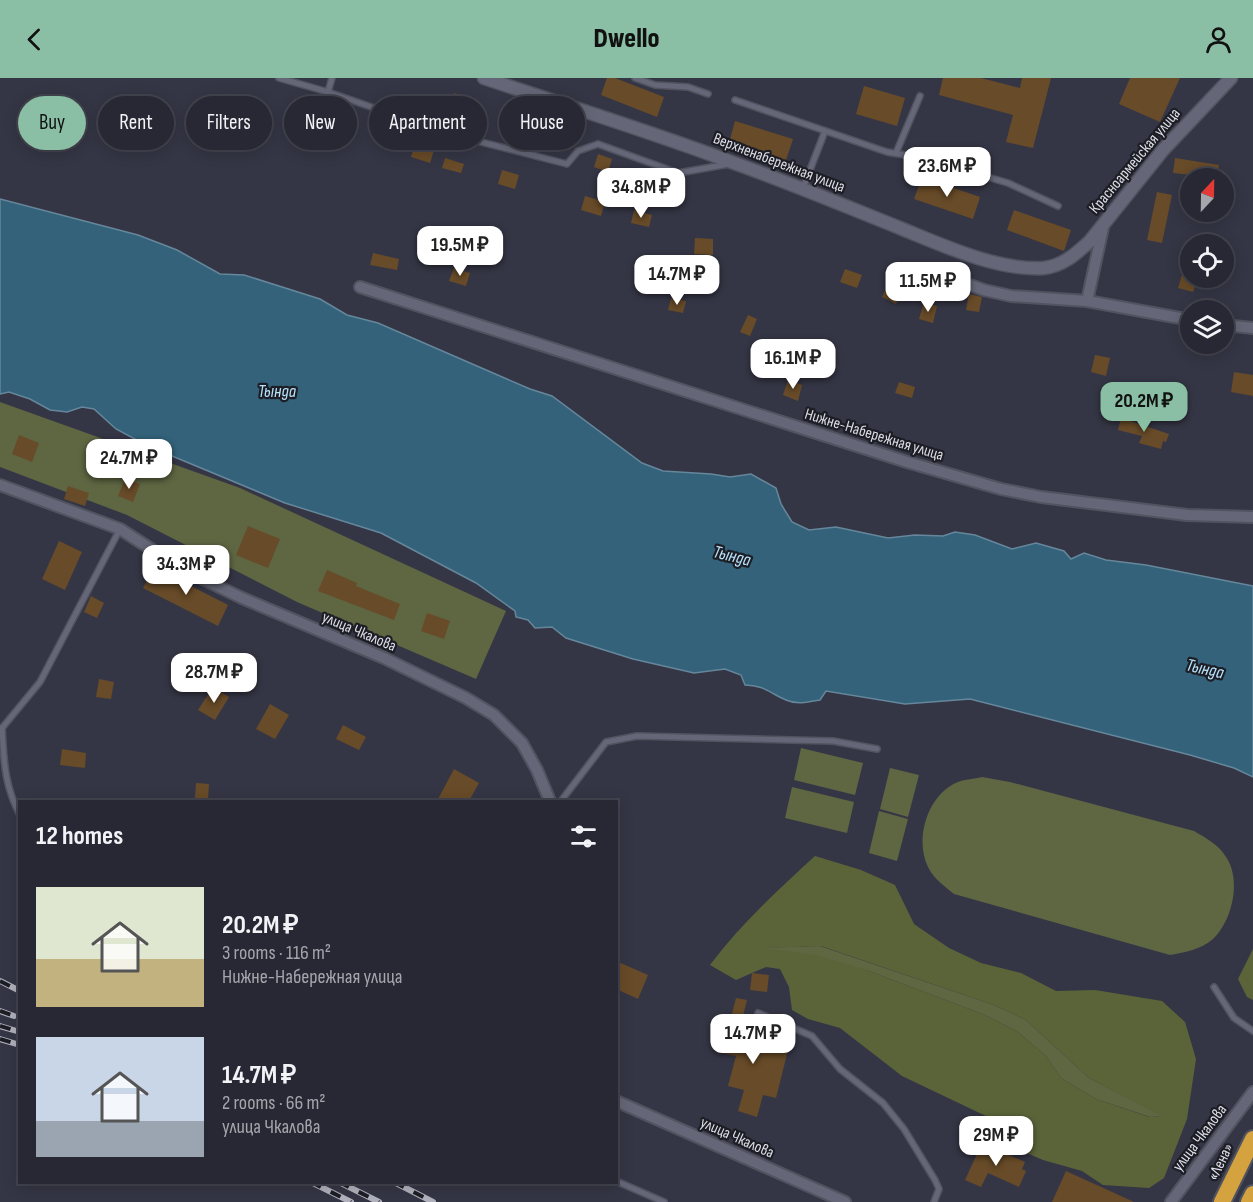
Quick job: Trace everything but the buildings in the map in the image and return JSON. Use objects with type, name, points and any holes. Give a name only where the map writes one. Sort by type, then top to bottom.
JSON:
[{"type":"highway","name":"«Лена»","points":[[1222,1202],[1253,1139]]},
{"type":"highway","points":[[1249,1202],[1253,1194]]},
{"type":"street","name":"Верхненабережная улица","points":[[484,78],[734,163],[989,261],[1045,268],[1063,263]]},
{"type":"street","name":"Красноармейская улица","points":[[1063,263],[1077,253],[1163,150],[1231,78]]},
{"type":"street","points":[[1087,301],[1105,222]]},
{"type":"street","points":[[954,279],[984,290],[1011,296],[1087,301],[1180,318]]},
{"type":"street","name":"Нижне-Набережная улица","points":[[360,287],[907,462],[1001,489],[1041,497],[1142,510],[1218,517],[1253,517]]},
{"type":"street","points":[[1234,326],[1253,328]]},
{"type":"street","name":"улица Чкалова","points":[[0,485],[120,529],[182,569],[242,598],[417,673],[466,698],[494,715],[522,743],[550,800]]},
{"type":"street","name":"улица Чкалова","points":[[1171,1202],[1253,1092]]},
{"type":"street","name":"улица Чкалова","points":[[618,1102],[845,1202]]},
{"type":"lane","points":[[279,78],[328,92],[446,133],[567,164],[578,151],[598,144],[678,173],[734,163]]},
{"type":"lane","points":[[328,92],[332,78]]},
{"type":"lane","points":[[635,78],[655,85],[688,87],[708,94]]},
{"type":"lane","points":[[687,78],[688,87]]},
{"type":"lane","points":[[896,153],[920,96]]},
{"type":"lane","points":[[735,100],[887,152],[923,158],[1008,183],[1058,206]]},
{"type":"lane","points":[[803,190],[825,131]]},
{"type":"lane","points":[[18,811],[11,798],[4,772],[1,728],[40,682],[120,529]]},
{"type":"lane","points":[[562,800],[606,742],[637,736],[833,741],[877,748]]},
{"type":"lane","points":[[1214,987],[1234,1018],[1253,1031]]},
{"type":"lane","points":[[758,1013],[812,1036],[840,1069],[883,1103],[910,1139],[935,1180],[939,1189],[934,1202]]},
{"type":"lane","points":[[618,1182],[664,1202]]},
{"type":"green space","points":[[0,402],[240,488],[506,611],[476,679],[297,602],[127,515],[0,467]]},
{"type":"green space","points":[[801,748],[863,763],[855,795],[794,780]]},
{"type":"green space","points":[[890,768],[919,775],[908,817],[880,809]]},
{"type":"green space","points":[[982,777],[1010,782],[1194,831],[1208,839],[1223,853],[1231,866],[1233,877],[1233,900],[1220,931],[1203,946],[1170,955],[954,894],[936,879],[928,867],[923,843],[926,818],[939,796],[948,788],[961,781]]},
{"type":"green space","points":[[792,787],[854,802],[847,833],[785,818]]},
{"type":"green space","points":[[879,811],[908,819],[897,861],[869,853]]},
{"type":"green space","points":[[815,856],[861,870],[895,885],[914,924],[949,948],[981,963],[1021,973],[1056,991],[1095,990],[1162,1001],[1185,1022],[1196,1059],[1187,1119],[1164,1178],[1149,1188],[1103,1185],[1082,1171],[1043,1160],[997,1140],[995,1125],[988,1117],[902,1076],[840,1028],[808,1019],[792,1010],[789,987],[780,969],[766,967],[736,980],[710,965],[747,921]],"holes":[[[821,946],[994,1005],[1026,1020],[1089,1078],[1162,1116],[1149,1117],[1096,1099],[1061,1078],[1046,1056],[1018,1032],[985,1015],[869,971],[816,955],[763,948]]]},
{"type":"green space","points":[[820,946],[994,1005],[1026,1020],[1089,1078],[1163,1116],[1150,1117],[1096,1099],[1061,1078],[1046,1056],[1018,1032],[985,1015],[869,971],[758,948]]},
{"type":"green space","points":[[1253,949],[1253,1000],[1247,997],[1238,979]]},
{"type":"water","name":"Тында","points":[[0,199],[138,235],[177,250],[220,274],[244,275],[320,299],[347,315],[378,323],[530,389],[552,396],[642,463],[663,471],[730,477],[751,474],[776,488],[781,504],[792,522],[809,530],[836,527],[888,538],[915,535],[943,536],[955,532],[975,535],[1012,549],[1036,543],[1064,551],[1071,559],[1084,553],[1106,560],[1146,565],[1253,586],[1253,777],[1234,768],[1190,755],[970,699],[905,704],[826,691],[820,700],[794,702],[762,688],[745,685],[741,675],[725,669],[694,673],[633,659],[566,638],[552,627],[535,628],[528,620],[516,617],[515,611],[476,583],[381,533],[285,503],[148,446],[116,429],[94,409],[82,407],[67,412],[50,410],[30,399],[9,392],[0,394]]},
{"type":"railway","points":[[0,981],[18,990]]},
{"type":"railway","points":[[0,1011],[14,1016]]},
{"type":"railway","points":[[0,1026],[18,1031]]},
{"type":"railway","points":[[0,1039],[18,1044]]},
{"type":"railway","points":[[315,1184],[351,1202]]},
{"type":"railway","points":[[343,1184],[379,1202]]},
{"type":"railway","points":[[398,1184],[433,1202]]}]
